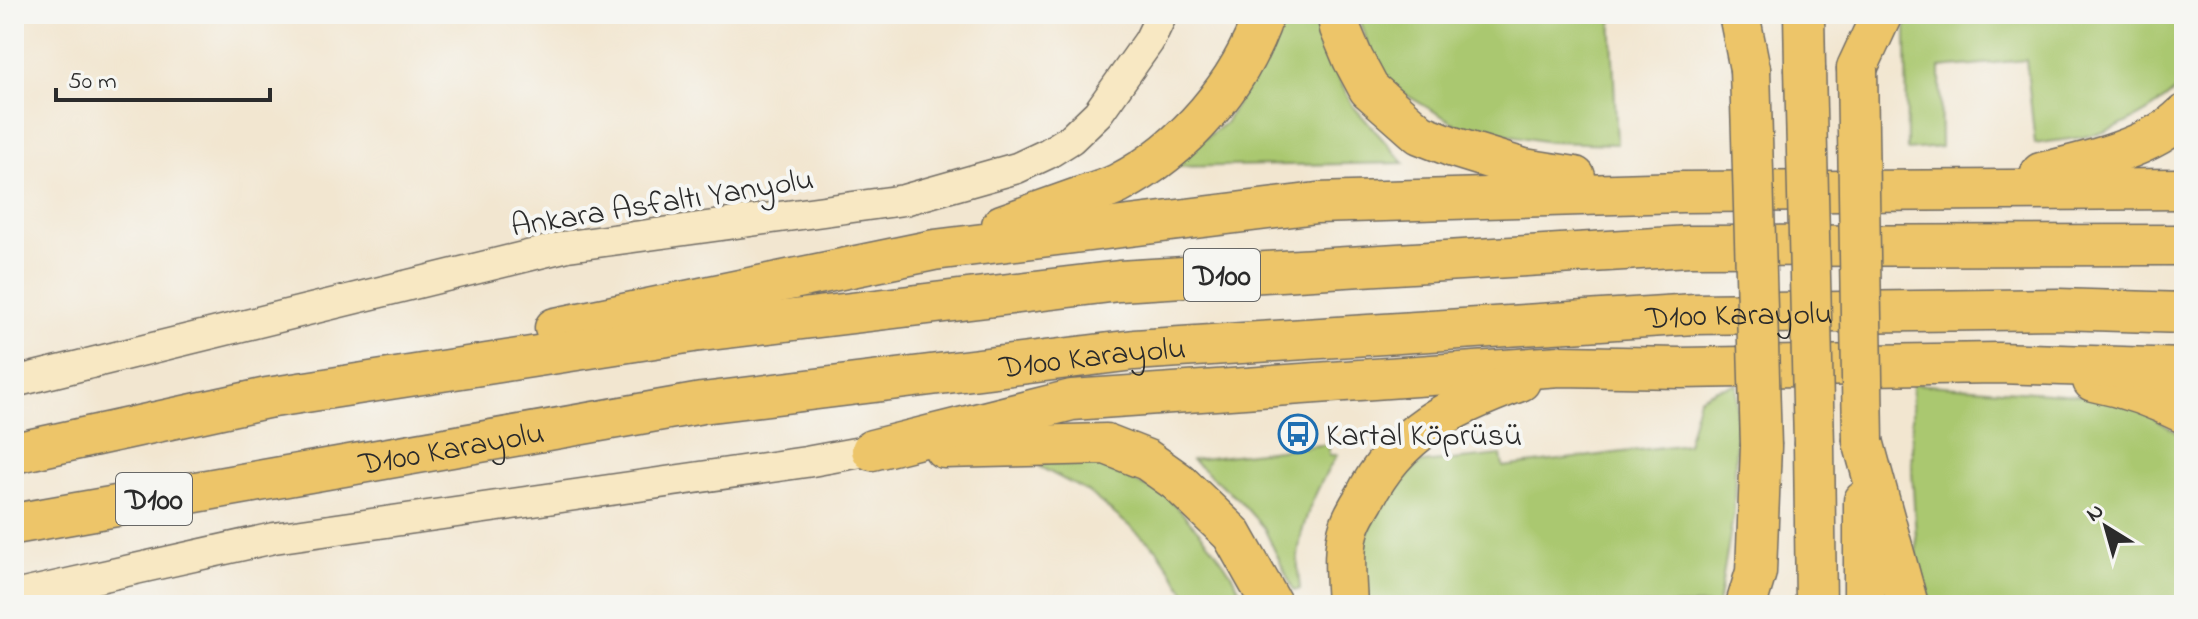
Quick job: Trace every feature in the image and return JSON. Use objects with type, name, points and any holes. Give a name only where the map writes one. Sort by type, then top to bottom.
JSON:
[{"type":"highway","points":[[934,250],[1117,184],[1149,164],[1177,142],[1219,99],[1251,46],[1264,14]]},
{"type":"highway","points":[[1337,14],[1353,59],[1369,89],[1420,134],[1524,169],[1682,192]]},
{"type":"highway","points":[[1739,14],[1750,69]]},
{"type":"highway","points":[[1749,14],[1764,605]]},
{"type":"highway","points":[[1804,14],[1816,605]]},
{"type":"highway","points":[[1855,14],[1864,605]]},
{"type":"highway","points":[[1857,68],[1882,14]]},
{"type":"highway","points":[[1926,191],[2096,160],[2146,140],[2184,115]]},
{"type":"highway","points":[[267,398],[521,334],[934,250],[1317,203],[1682,192],[2184,189]]},
{"type":"highway","name":"D100 Karayolu","points":[[14,453],[267,398],[693,332],[1119,281],[1689,246],[2184,245]]},
{"type":"highway","name":"D100 Karayolu","points":[[14,524],[702,403],[1134,350],[1695,314],[2059,309],[2184,313]]},
{"type":"highway","points":[[1998,363],[2112,385],[2163,402],[2184,413]]},
{"type":"highway","points":[[872,450],[1072,400],[1560,366],[1681,368],[1998,363],[2184,369]]},
{"type":"highway","points":[[1347,605],[1345,566],[1349,527],[1380,470],[1393,453],[1439,417],[1471,399],[1560,366]]},
{"type":"highway","points":[[1863,441],[1908,605]]},
{"type":"highway","points":[[872,450],[1106,444],[1147,460],[1178,482],[1232,534],[1272,605]]},
{"type":"highway","points":[[1746,605],[1756,572],[1761,446]]},
{"type":"highway","points":[[14,551],[295,474]]},
{"type":"main road","name":"Ankara Asfaltı Yanyolu","points":[[14,382],[568,246],[904,200],[1017,168],[1071,139],[1098,113],[1149,41],[1162,14]]},
{"type":"main road","points":[[14,596],[274,538],[872,450]]},
{"type":"green space","points":[[1280,14],[1316,14],[1327,57],[1353,106],[1404,163],[1168,167],[1225,123],[1268,52]]},
{"type":"green space","points":[[1358,14],[1611,14],[1617,144],[1549,142],[1459,126],[1393,87],[1371,54]]},
{"type":"green space","points":[[1908,14],[2184,14],[2184,82],[2157,105],[2115,128],[2035,144],[2026,60],[1940,68],[1941,147],[1907,150]]},
{"type":"green space","points":[[1737,384],[1734,511],[1718,605],[1359,605],[1362,543],[1383,501],[1400,477],[1422,463],[1501,455],[1503,467],[1687,444],[1699,398]]},
{"type":"green space","points":[[1912,384],[2094,396],[2137,408],[2184,437],[2184,605],[1932,605],[1918,570],[1912,472]]},
{"type":"green space","points":[[1329,444],[1329,455],[1337,455],[1307,517],[1298,557],[1300,589],[1294,591],[1264,528],[1238,499],[1192,460]]},
{"type":"green space","points":[[1045,459],[1087,461],[1151,489],[1157,486],[1219,556],[1247,605],[1194,605],[1157,549],[1088,492],[1040,467]]},
{"type":"place","name":"Kartal Köprüsü","points":[[1298,434]]}]
